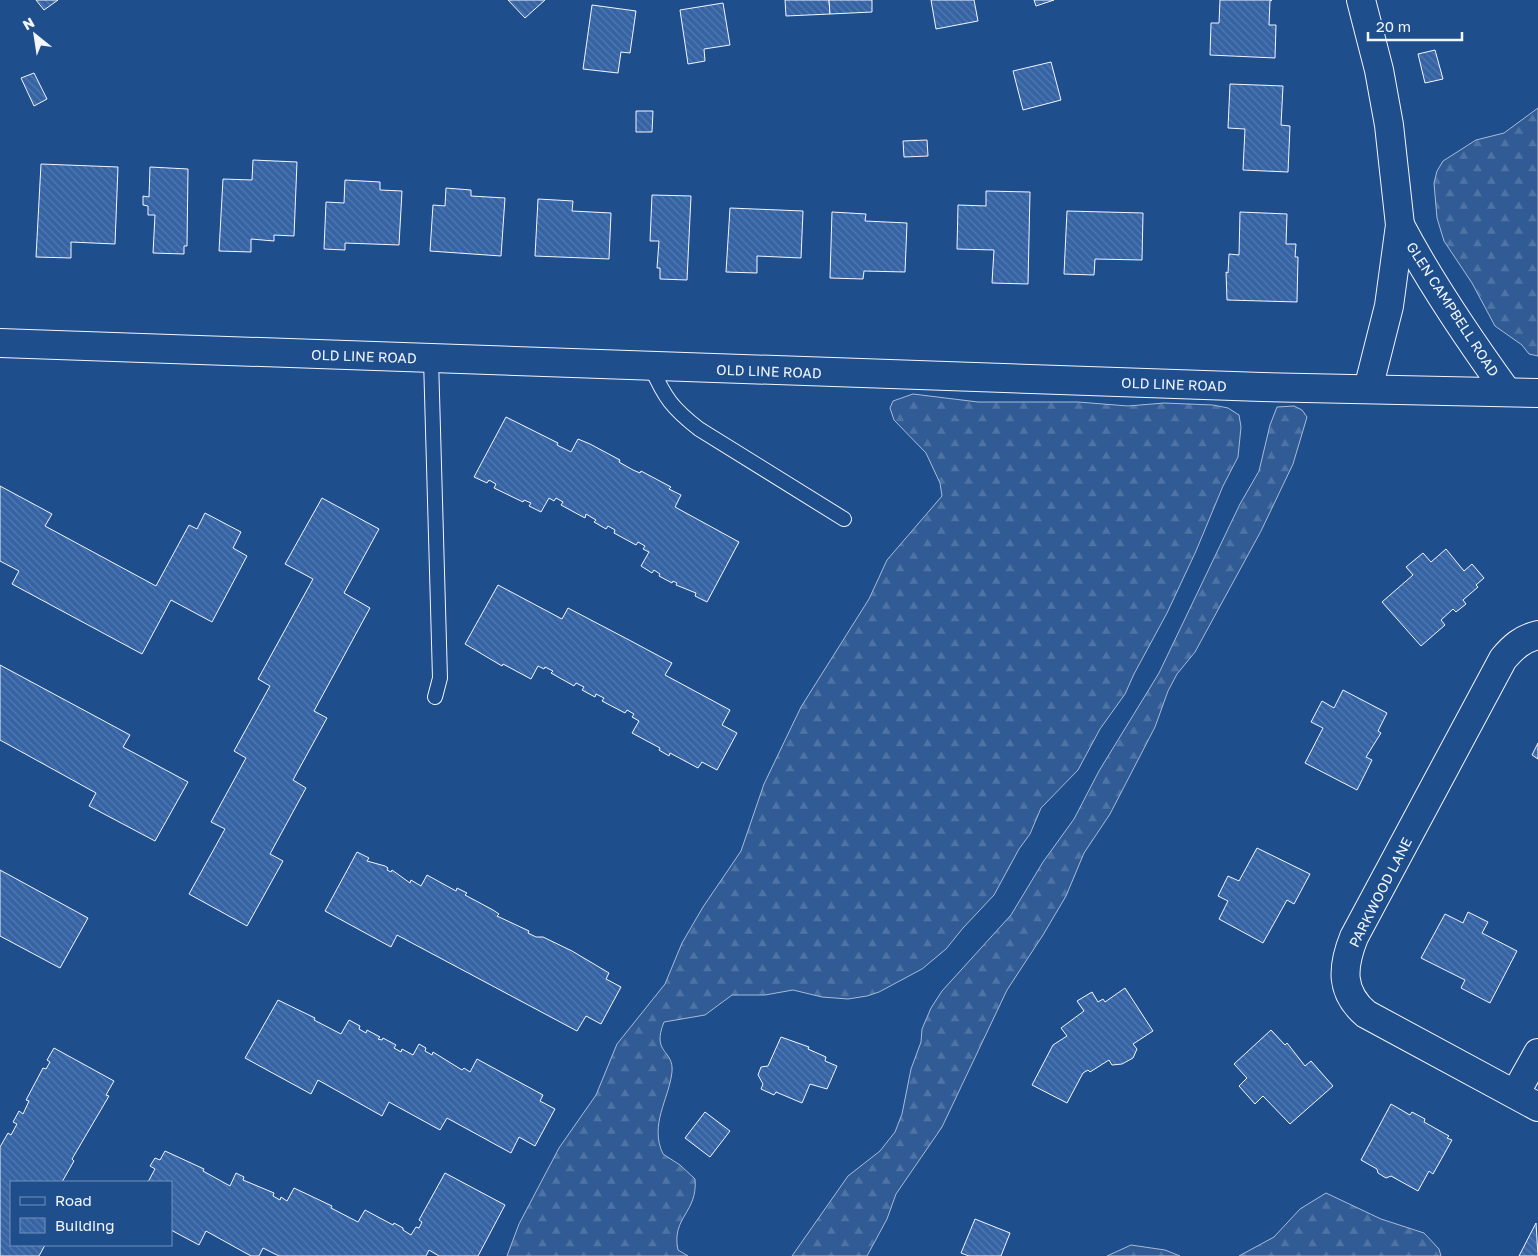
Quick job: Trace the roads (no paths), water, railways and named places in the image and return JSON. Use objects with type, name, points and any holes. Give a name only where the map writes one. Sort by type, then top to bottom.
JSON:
[{"type":"street","name":"GLEN CAMPBELL ROAD","points":[[1361,0],[1379,70],[1389,125],[1400,225],[1389,306],[1368,390]]},
{"type":"street","name":"GLEN CAMPBELL ROAD","points":[[1400,225],[1420,263],[1469,340],[1507,392]]},
{"type":"street","name":"OLD LINE ROAD","points":[[0,343],[651,367],[1368,390],[1538,393]]},
{"type":"street","name":"PARKWOOD LANE","points":[[1538,635],[1527,638],[1514,646],[1503,659],[1354,937],[1345,971],[1348,990],[1354,1004],[1366,1014],[1526,1100],[1538,1053]]},
{"type":"lane","points":[[431,359],[440,678],[435,697]]},
{"type":"lane","points":[[651,367],[666,398],[679,413],[699,429],[844,520]]}]
